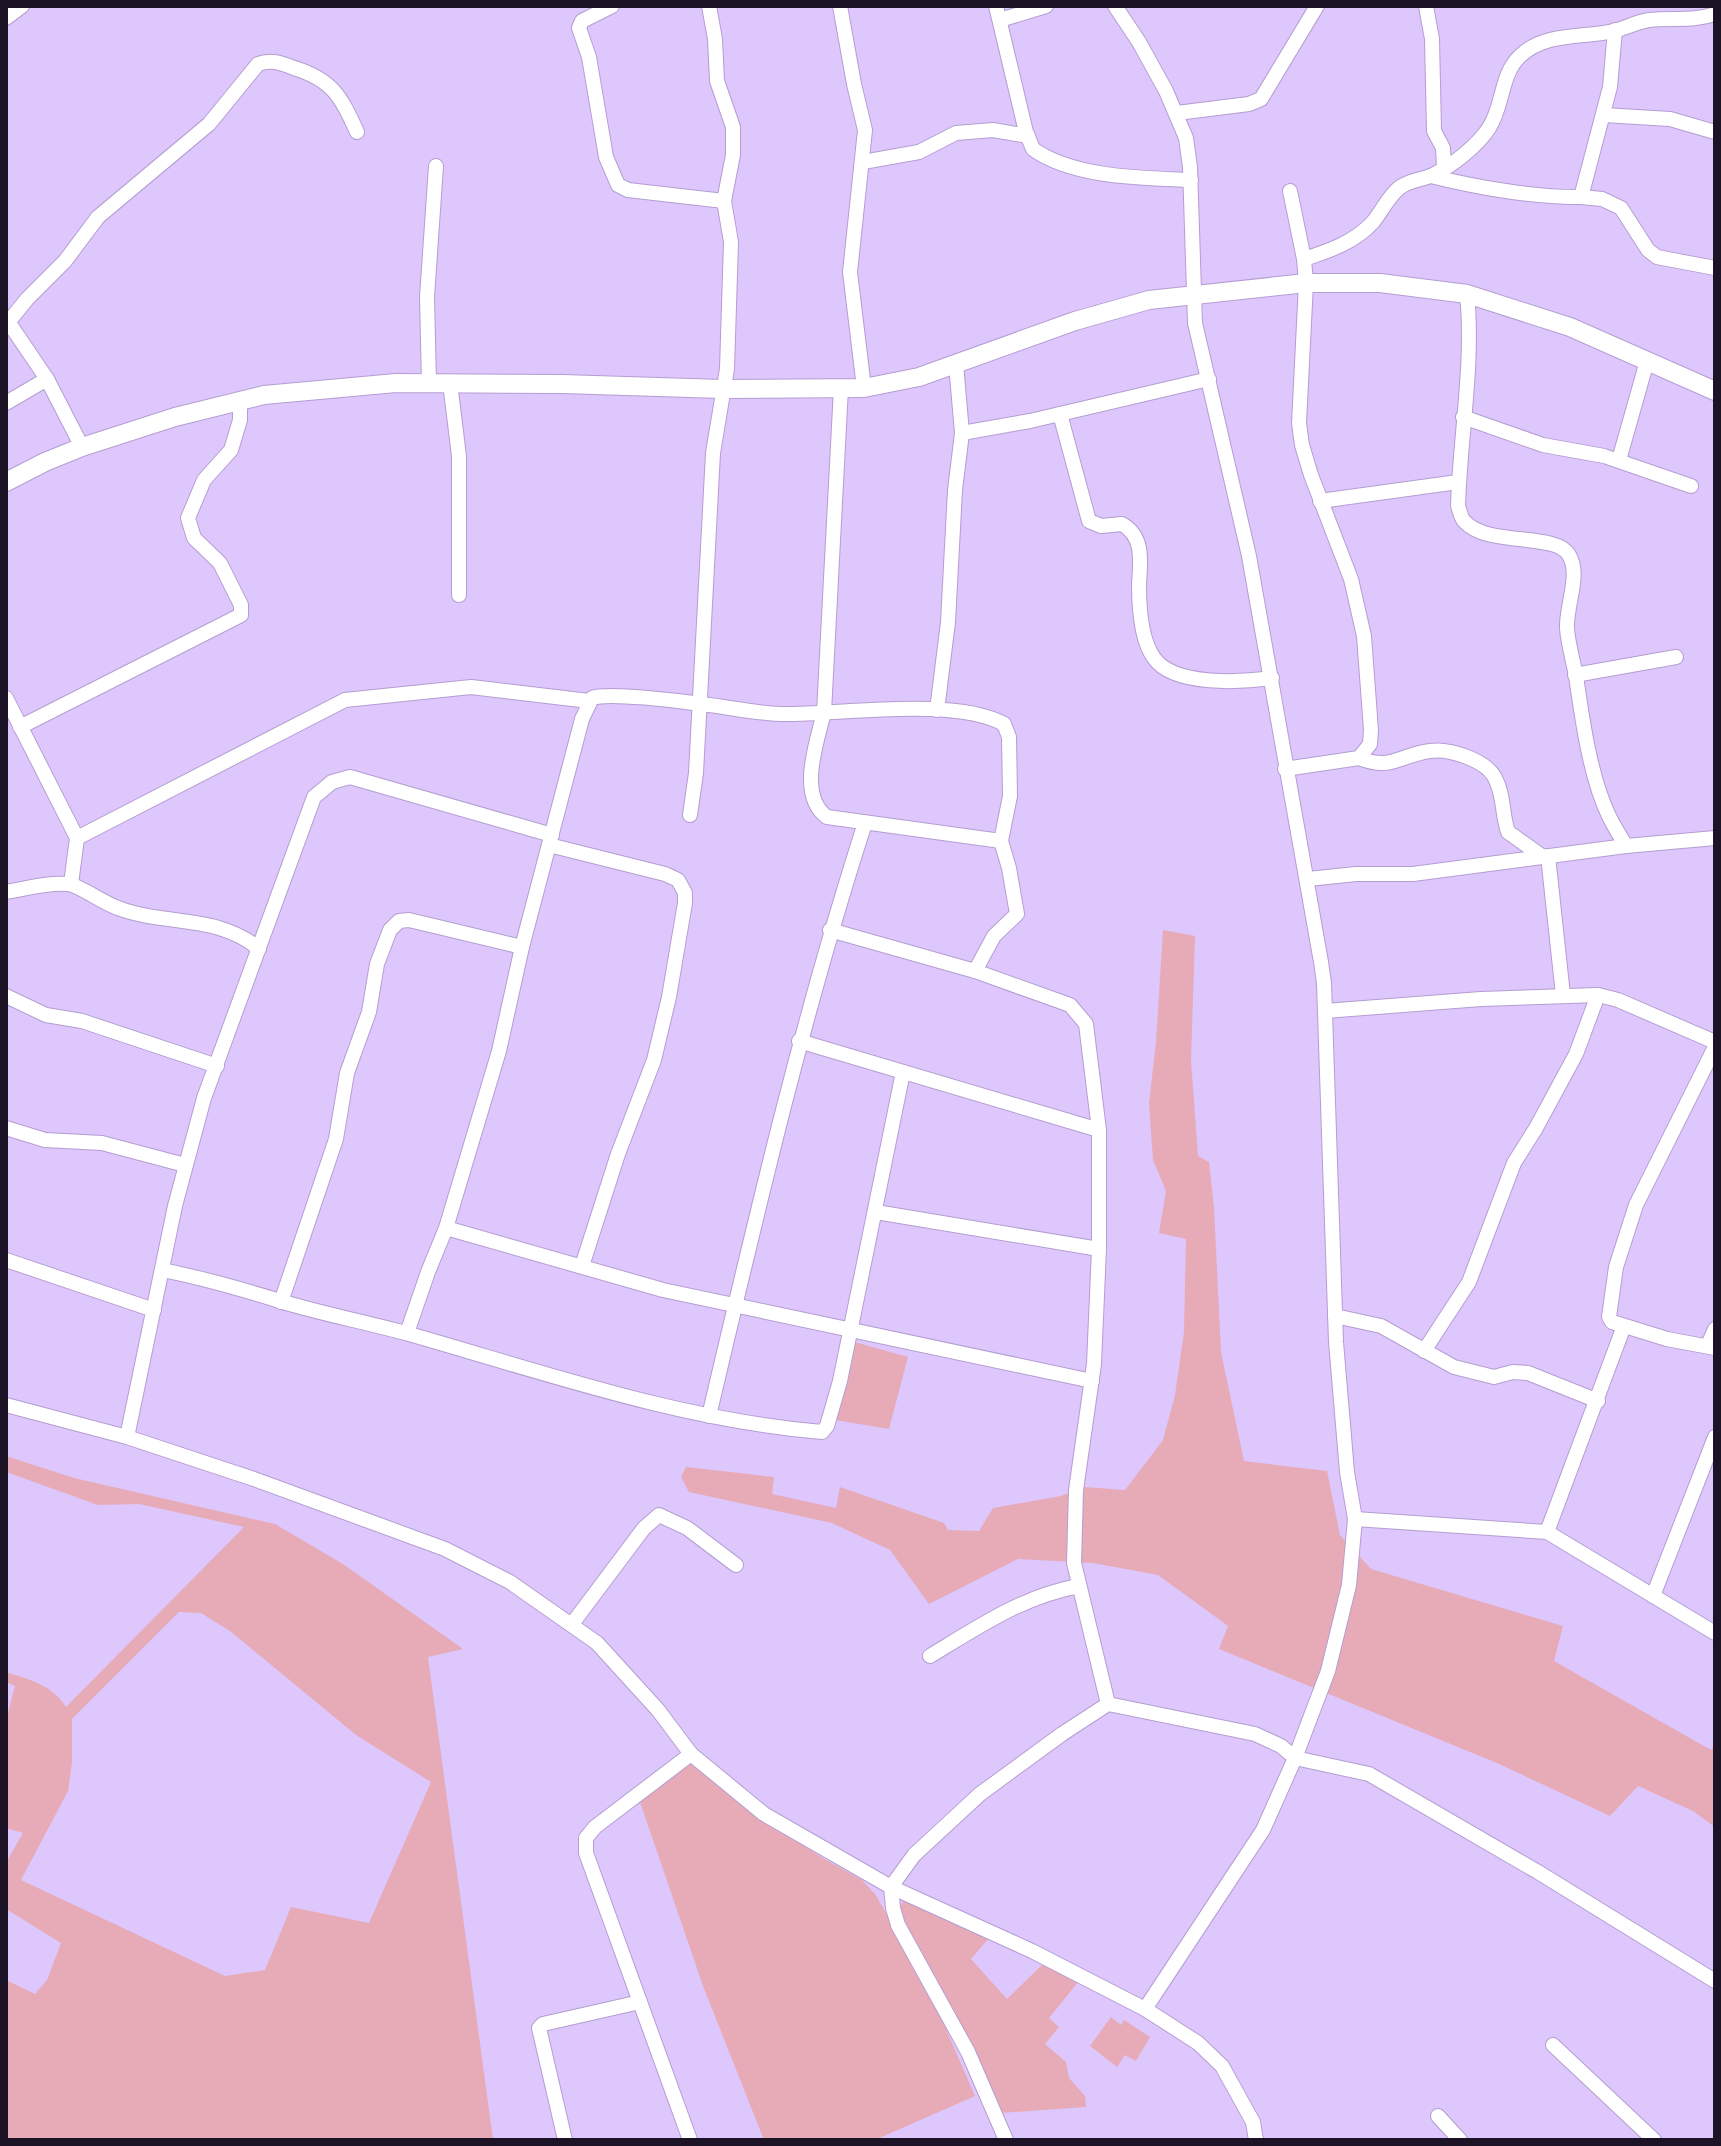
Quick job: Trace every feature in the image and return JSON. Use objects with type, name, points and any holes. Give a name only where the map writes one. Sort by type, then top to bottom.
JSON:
[{"type":"street","points":[[6,18],[22,6]]},
{"type":"street","points":[[612,6],[582,21],[579,28],[589,57],[606,157],[618,185],[628,190],[724,201]]},
{"type":"street","points":[[690,815],[696,773],[712,466],[727,369],[731,242],[724,201],[733,155],[733,127],[717,81],[715,39],[709,6]]},
{"type":"street","points":[[840,6],[865,130],[850,272],[864,388]]},
{"type":"street","points":[[1046,6],[998,13],[1028,136],[1036,152],[1098,173],[1130,178],[1191,180]]},
{"type":"street","points":[[1115,6],[1139,42],[1177,113],[1186,138],[1191,180],[1195,323],[1249,556],[1285,769],[1308,879],[1324,983],[1335,1316],[1347,1472],[1355,1519],[1349,1585],[1328,1671],[1295,1758],[1263,1830],[1145,2009]]},
{"type":"street","points":[[1177,113],[1249,104],[1261,99],[1317,6]]},
{"type":"street","points":[[1426,6],[1432,39],[1434,131],[1443,148],[1438,172]]},
{"type":"street","points":[[1304,259],[1359,234],[1397,189],[1438,172],[1490,127],[1504,81],[1520,56],[1549,40],[1615,30],[1645,21],[1694,21],[1715,14]]},
{"type":"street","points":[[1581,197],[1610,87],[1615,30]]},
{"type":"street","points":[[82,447],[47,379],[8,324],[98,217],[209,124],[258,64],[266,61],[312,73],[328,84],[340,96],[357,132]]},
{"type":"street","points":[[1604,115],[1670,119],[1715,132]]},
{"type":"street","points":[[863,162],[919,152],[956,133],[993,130],[1028,136]]},
{"type":"street","points":[[429,384],[427,297],[436,166]]},
{"type":"street","points":[[1438,172],[1461,183],[1557,197],[1602,199],[1621,208],[1648,250],[1657,257],[1715,268]]},
{"type":"street","points":[[1290,191],[1306,283],[1299,423],[1302,445],[1351,579],[1364,636],[1371,730],[1370,744],[1359,758]]},
{"type":"street","points":[[6,482],[82,447],[240,400],[372,385],[450,383],[722,389],[864,388],[919,377],[1130,305],[1192,293],[1306,283],[1380,283],[1467,294],[1570,327],[1715,391]]},
{"type":"street","points":[[1467,294],[1469,315],[1458,506],[1464,522],[1476,529],[1507,539],[1551,544],[1569,555],[1573,577],[1567,608],[1567,629],[1582,718],[1606,812],[1626,846]]},
{"type":"street","points":[[1619,460],[1647,361]]},
{"type":"street","points":[[937,710],[948,622],[955,490],[962,433],[956,364]]},
{"type":"street","points":[[6,403],[47,379]]},
{"type":"street","points":[[962,433],[1007,426],[1209,379]]},
{"type":"street","points":[[450,383],[459,456],[459,595]]},
{"type":"street","points":[[841,388],[824,712],[812,765],[812,793],[818,810],[827,817],[1001,841]]},
{"type":"street","points":[[20,727],[241,615],[241,605],[220,563],[194,538],[188,518],[204,480],[231,450],[240,420],[240,400]]},
{"type":"street","points":[[1060,414],[1089,521],[1101,526],[1122,524],[1136,537],[1140,551],[1140,602],[1144,628],[1155,659],[1183,674],[1222,682],[1272,678]]},
{"type":"street","points":[[1463,417],[1543,445],[1619,460],[1691,486]]},
{"type":"street","points":[[1320,501],[1458,482]]},
{"type":"street","points":[[1575,675],[1676,657]]},
{"type":"street","points":[[77,838],[345,700],[471,687],[589,701],[604,695],[775,713],[937,710],[994,719],[1004,724],[1009,737],[1010,796],[1001,841],[1017,914],[994,936],[975,971]]},
{"type":"street","points":[[6,698],[77,838],[71,884]]},
{"type":"street","points":[[407,1333],[446,1228],[499,1051],[522,947],[589,701]]},
{"type":"street","points":[[1285,769],[1359,758],[1391,764],[1434,750],[1452,753],[1486,767],[1499,786],[1508,832],[1545,856],[1563,995]]},
{"type":"street","points":[[127,1437],[185,1165],[204,1098],[314,797],[338,779],[350,777],[665,874],[678,880],[685,893],[675,963],[654,1060],[618,1154],[582,1266]]},
{"type":"street","points":[[709,1416],[799,1041],[830,930],[865,823]]},
{"type":"street","points":[[1308,879],[1356,874],[1413,874],[1626,846],[1715,838]]},
{"type":"street","points":[[6,892],[71,884],[95,899],[134,914],[213,924],[245,937],[259,949]]},
{"type":"street","points":[[281,1302],[336,1139],[347,1073],[369,1012],[373,978],[390,930],[405,920],[522,947]]},
{"type":"street","points":[[830,930],[975,971],[1070,1005],[1086,1024],[1099,1130],[1099,1249],[1092,1381],[1076,1490],[1074,1563],[1108,1704]]},
{"type":"street","points":[[1325,1011],[1598,995],[1618,1000],[1715,1044],[1636,1205],[1616,1267],[1609,1317],[1612,1322],[1667,1339],[1712,1346],[1715,1329]]},
{"type":"street","points":[[1424,1351],[1469,1282],[1514,1163],[1576,1054],[1598,995]]},
{"type":"street","points":[[6,996],[46,1015],[82,1021],[217,1066]]},
{"type":"street","points":[[799,1041],[1099,1130]]},
{"type":"street","points":[[162,1270],[407,1333],[658,1406],[762,1427],[822,1432],[827,1426],[840,1381],[903,1072]]},
{"type":"street","points":[[6,1128],[59,1142],[102,1143],[185,1165]]},
{"type":"street","points":[[876,1212],[1099,1249]]},
{"type":"street","points":[[446,1228],[663,1290],[1092,1381]]},
{"type":"street","points":[[6,1260],[154,1310]]},
{"type":"street","points":[[1335,1316],[1381,1326],[1454,1367],[1494,1377],[1513,1372],[1528,1373],[1598,1401]]},
{"type":"street","points":[[1547,1532],[1624,1326]]},
{"type":"street","points":[[6,1405],[127,1437],[254,1479],[445,1549],[510,1582],[597,1643],[632,1680],[691,1754],[764,1814],[891,1887],[1032,1951],[1145,2009],[1198,2043],[1222,2066],[1253,2122],[1256,2140]]},
{"type":"street","points":[[1653,1596],[1715,1437]]},
{"type":"street","points":[[572,1624],[644,1528],[659,1515],[687,1528],[736,1565]]},
{"type":"street","points":[[1355,1519],[1547,1532],[1715,1633]]},
{"type":"street","points":[[930,1656],[1011,1608],[1058,1589],[1079,1586]]},
{"type":"street","points":[[1006,2140],[968,2052],[898,1925],[891,1887],[914,1855],[980,1794],[1108,1704],[1255,1734],[1281,1746],[1295,1758],[1369,1774],[1715,1981]]},
{"type":"street","points":[[690,2140],[586,1853],[586,1838],[595,1827],[691,1754]]},
{"type":"street","points":[[565,2140],[539,2028],[543,2024],[640,2002]]},
{"type":"street","points":[[1553,2045],[1654,2140]]},
{"type":"street","points":[[1438,2116],[1460,2140]]},
{"type":"shaded area","points":[[1163,930],[1195,936],[1191,1061],[1198,1156],[1209,1162],[1221,1352],[1244,1461],[1327,1471],[1340,1535],[1371,1569],[1563,1626],[1554,1661],[1711,1750],[1715,1746],[1715,1827],[1693,1811],[1638,1786],[1610,1816],[1497,1763],[1219,1649],[1228,1626],[1158,1575],[1093,1563],[1018,1559],[929,1604],[890,1550],[832,1523],[689,1492],[681,1477],[686,1467],[774,1477],[772,1494],[836,1508],[840,1487],[944,1523],[948,1530],[979,1531],[993,1508],[1061,1496],[1085,1487],[1125,1490],[1163,1440],[1175,1395],[1184,1332],[1186,1239],[1159,1233],[1166,1191],[1153,1160],[1149,1103]]},
{"type":"shaded area","points":[[851,1341],[908,1357],[889,1429],[835,1420]]},
{"type":"shaded area","points":[[6,1456],[74,1478],[275,1524],[343,1564],[463,1649],[428,1657],[493,2140],[6,2140],[6,1980],[35,1994],[47,1980],[61,1943],[6,1909],[6,1863],[23,1833],[6,1828],[6,1721],[15,1686],[6,1682],[6,1672],[47,1688],[66,1707],[244,1527],[139,1504],[98,1505],[6,1472]],"holes":[[[179,1612],[201,1613],[230,1631],[356,1735],[431,1782],[369,1923],[291,1907],[265,1970],[225,1976],[21,1880],[68,1791],[72,1763],[72,1719]]]},
{"type":"shaded area","points":[[692,1763],[747,1808],[862,1880],[875,1894],[927,1985],[975,2096],[875,2140],[764,2140],[703,1986],[639,1799]]},
{"type":"shaded area","points":[[903,1901],[989,1938],[971,1959],[1007,1999],[1043,1964],[1079,1981],[1049,2018],[1059,2027],[1045,2044],[1066,2062],[1069,2078],[1085,2096],[1086,2107],[1000,2113],[900,1917]]},
{"type":"shaded area","points":[[1111,2017],[1121,2025],[1124,2020],[1150,2037],[1136,2061],[1125,2055],[1117,2067],[1090,2046]]}]
